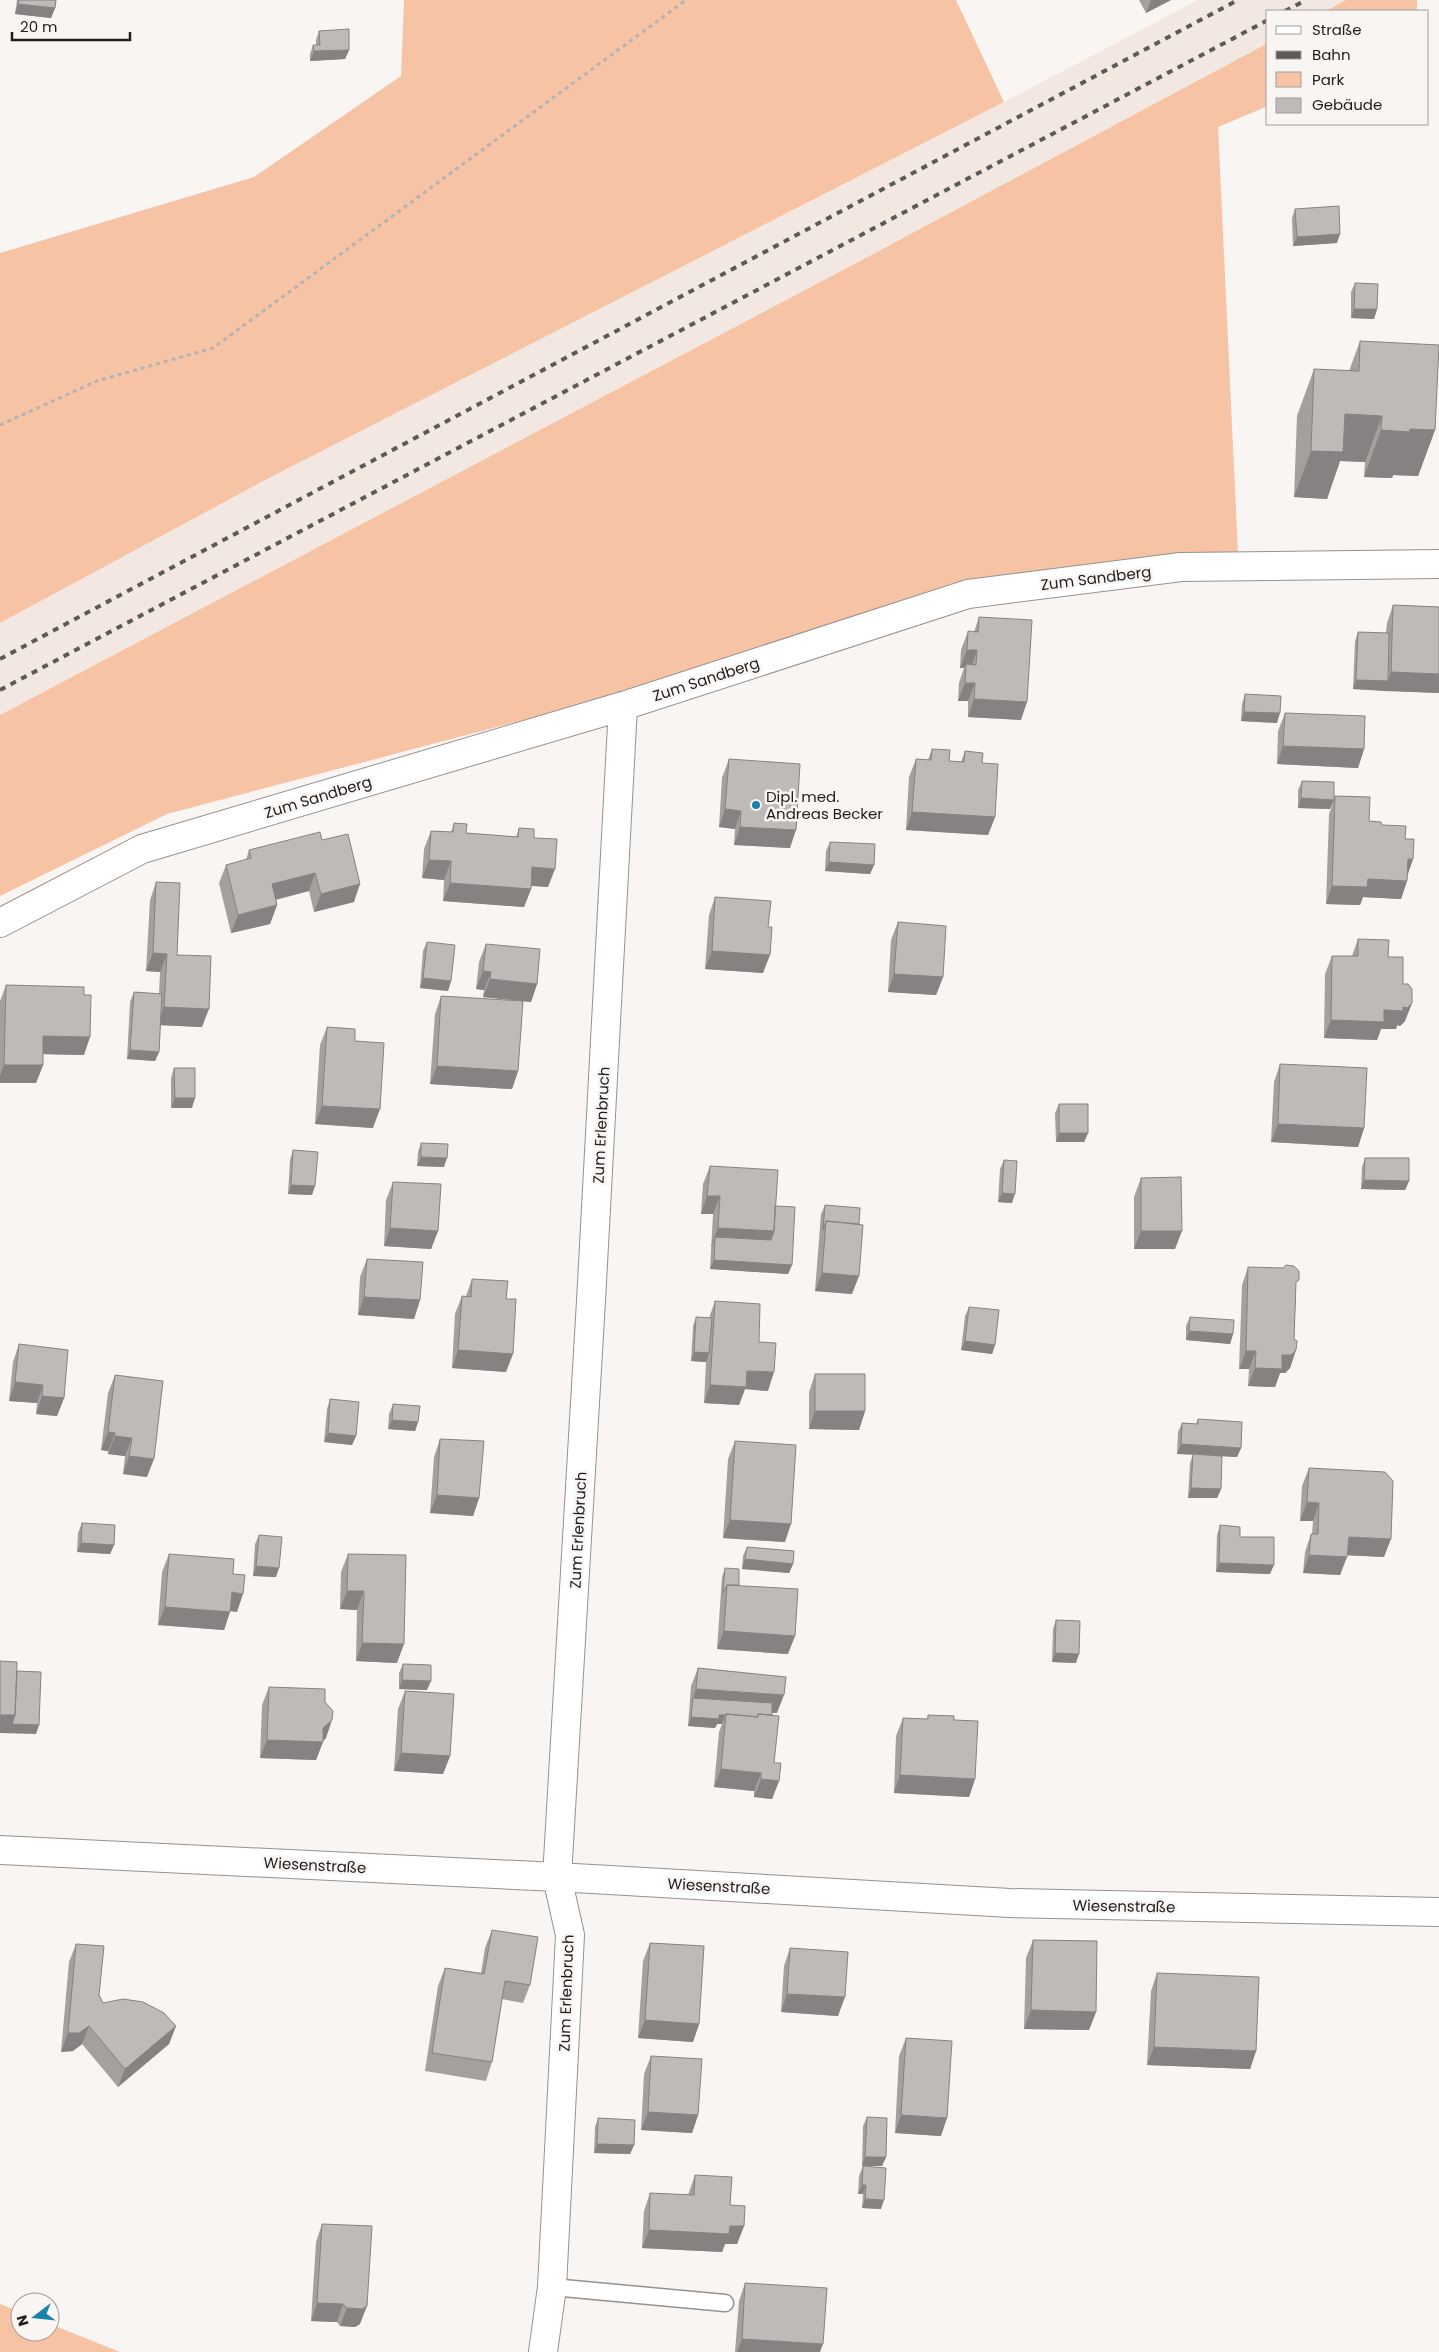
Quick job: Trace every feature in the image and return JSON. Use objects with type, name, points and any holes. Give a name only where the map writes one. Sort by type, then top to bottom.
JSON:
[{"type":"street","name":"Zum Sandberg","points":[[0,922],[142,850],[623,706],[968,594],[1181,567],[1439,561]]},
{"type":"street","name":"Zum Erlenbruch","points":[[543,2352],[552,2287],[570,1935],[557,1877],[592,1301],[623,706]]},
{"type":"street","name":"Wiesenstraße","points":[[0,1850],[557,1877],[1010,1903],[1439,1912]]},
{"type":"lane","points":[[552,2287],[725,2303]]},
{"type":"path","points":[[0,425],[97,381],[213,348],[686,0]]},
{"type":"shaded area","points":[[1198,0],[1346,0],[1328,10],[1266,10],[1266,44],[862,260],[0,715],[0,623],[269,478],[1004,102]]},
{"type":"green space","points":[[404,0],[956,0],[1004,102],[269,478],[0,623],[0,253],[254,177],[401,76]]},
{"type":"green space","points":[[1346,0],[1417,0],[1417,10],[1328,10]]},
{"type":"green space","points":[[1266,44],[1266,107],[1218,127],[1238,553],[953,583],[607,698],[167,814],[0,896],[0,715],[862,260]]},
{"type":"green space","points":[[0,2304],[10,2308],[10,2342],[60,2342],[60,2328],[120,2352],[0,2352]]},
{"type":"building","points":[[19,0],[56,0],[55,8],[18,4]]},
{"type":"building","points":[[349,29],[349,50],[314,51],[313,45],[320,45],[319,31]]},
{"type":"building","points":[[1339,206],[1340,234],[1297,237],[1295,209]]},
{"type":"building","points":[[1355,283],[1378,284],[1377,309],[1354,309]]},
{"type":"building","points":[[1360,341],[1439,345],[1435,430],[1410,429],[1409,432],[1381,430],[1382,416],[1345,414],[1343,452],[1311,451],[1314,369],[1359,371]]},
{"type":"building","points":[[1393,605],[1439,607],[1439,674],[1391,672]]},
{"type":"building","points":[[979,617],[1032,620],[1027,702],[974,699],[975,683],[965,683],[966,664],[976,665],[977,650],[967,650],[968,631],[978,632]]},
{"type":"building","points":[[1358,632],[1389,633],[1388,681],[1356,680]]},
{"type":"building","points":[[1245,694],[1281,696],[1280,713],[1244,712]]},
{"type":"building","points":[[1285,713],[1365,716],[1364,749],[1283,746]]},
{"type":"building","points":[[932,749],[950,750],[949,761],[964,762],[965,751],[983,753],[982,763],[998,764],[995,817],[912,812],[916,759],[931,760]]},
{"type":"building","name":"Dipl. med. Andreas Becker","points":[[729,759],[800,764],[796,830],[740,827],[741,811],[725,809]]},
{"type":"building","points":[[1302,781],[1334,782],[1334,800],[1301,798]]},
{"type":"building","points":[[1335,796],[1370,797],[1369,821],[1381,822],[1382,825],[1406,826],[1405,839],[1414,839],[1413,859],[1408,859],[1407,881],[1368,879],[1367,887],[1332,886]]},
{"type":"building","points":[[454,823],[467,824],[466,833],[518,837],[519,828],[534,829],[534,838],[557,839],[555,869],[532,867],[531,889],[450,883],[451,861],[429,860],[431,831],[453,832]]},
{"type":"building","points":[[320,832],[322,840],[348,834],[360,884],[321,894],[315,873],[272,884],[277,905],[238,915],[226,865],[251,858],[249,850]]},
{"type":"building","points":[[830,842],[875,844],[874,865],[829,862]]},
{"type":"building","points":[[156,882],[180,883],[177,955],[211,956],[209,1009],[164,1007],[167,954],[153,953]]},
{"type":"building","points":[[715,897],[771,901],[768,927],[772,927],[770,955],[712,951]]},
{"type":"building","points":[[898,922],[946,926],[943,977],[894,974]]},
{"type":"building","points":[[1358,939],[1389,940],[1388,957],[1403,957],[1403,984],[1408,984],[1412,989],[1412,1003],[1407,1008],[1403,1007],[1403,1011],[1384,1010],[1384,1022],[1331,1020],[1332,956],[1358,956]]},
{"type":"building","points":[[427,942],[455,945],[451,981],[423,978]]},
{"type":"building","points":[[486,944],[540,949],[537,984],[490,979],[491,972],[483,971]]},
{"type":"building","points":[[6,985],[84,987],[84,995],[91,995],[90,1037],[43,1036],[43,1065],[4,1065]]},
{"type":"building","points":[[134,992],[162,994],[159,1052],[130,1050]]},
{"type":"building","points":[[441,996],[523,1001],[518,1071],[437,1066]]},
{"type":"building","points":[[327,1027],[355,1029],[355,1041],[384,1043],[380,1109],[322,1106]]},
{"type":"building","points":[[1280,1064],[1367,1068],[1364,1128],[1278,1124]]},
{"type":"building","points":[[174,1068],[195,1068],[195,1098],[175,1098]]},
{"type":"building","points":[[1059,1104],[1088,1104],[1088,1133],[1059,1133]]},
{"type":"building","points":[[421,1143],[448,1144],[447,1158],[421,1157]]},
{"type":"building","points":[[293,1150],[318,1152],[315,1186],[291,1185]]},
{"type":"building","points":[[1365,1158],[1409,1158],[1409,1181],[1364,1180]]},
{"type":"building","points":[[1004,1160],[1017,1161],[1015,1194],[1002,1193]]},
{"type":"building","points":[[710,1166],[778,1170],[774,1231],[718,1228],[720,1196],[707,1196]]},
{"type":"building","points":[[1181,1177],[1182,1231],[1141,1231],[1141,1178]]},
{"type":"building","points":[[393,1182],[441,1184],[438,1231],[390,1228]]},
{"type":"building","points":[[825,1205],[860,1208],[859,1224],[826,1221],[823,1230]]},
{"type":"building","points":[[775,1206],[795,1207],[792,1265],[714,1260],[715,1237],[771,1240],[774,1231]]},
{"type":"building","points":[[826,1221],[863,1225],[859,1276],[822,1273]]},
{"type":"building","points":[[367,1259],[423,1262],[420,1300],[364,1297]]},
{"type":"building","points":[[1286,1265],[1294,1266],[1299,1271],[1299,1280],[1296,1282],[1294,1339],[1297,1341],[1296,1350],[1291,1355],[1282,1355],[1282,1369],[1255,1368],[1256,1351],[1246,1351],[1248,1267],[1283,1268]]},
{"type":"building","points":[[472,1279],[508,1281],[506,1299],[516,1299],[513,1354],[458,1350],[462,1296],[471,1297]]},
{"type":"building","points":[[715,1301],[760,1304],[759,1342],[776,1343],[774,1372],[747,1371],[746,1387],[710,1385]]},
{"type":"building","points":[[969,1307],[999,1310],[995,1345],[965,1341]]},
{"type":"building","points":[[696,1317],[712,1318],[709,1353],[694,1352]]},
{"type":"building","points":[[1190,1317],[1234,1320],[1233,1334],[1189,1331]]},
{"type":"building","points":[[19,1344],[68,1350],[64,1398],[42,1396],[43,1385],[15,1382]]},
{"type":"building","points":[[815,1374],[865,1374],[865,1411],[815,1411]]},
{"type":"building","points":[[115,1375],[163,1381],[154,1459],[129,1456],[132,1438],[115,1436],[115,1433],[108,1432]]},
{"type":"building","points":[[330,1399],[359,1402],[356,1436],[328,1433]]},
{"type":"building","points":[[393,1404],[420,1406],[418,1422],[392,1420]]},
{"type":"building","points":[[1198,1419],[1242,1422],[1241,1448],[1181,1444],[1182,1423],[1198,1424]]},
{"type":"building","points":[[440,1439],[484,1441],[479,1498],[437,1495]]},
{"type":"building","points":[[735,1441],[796,1445],[791,1524],[730,1520]]},
{"type":"building","points":[[1193,1454],[1222,1456],[1221,1489],[1191,1488]]},
{"type":"building","points":[[1309,1468],[1385,1472],[1393,1481],[1391,1539],[1349,1537],[1347,1557],[1309,1555],[1311,1534],[1318,1534],[1319,1503],[1307,1502]]},
{"type":"building","points":[[82,1523],[115,1525],[114,1545],[81,1543]]},
{"type":"building","points":[[1220,1525],[1240,1527],[1240,1537],[1274,1537],[1274,1565],[1219,1563]]},
{"type":"building","points":[[259,1535],[282,1537],[279,1568],[256,1566]]},
{"type":"building","points":[[747,1547],[794,1551],[793,1564],[745,1559]]},
{"type":"building","points":[[169,1554],[234,1559],[233,1574],[245,1575],[243,1594],[232,1592],[230,1612],[165,1607]]},
{"type":"building","points":[[348,1554],[406,1555],[404,1644],[362,1643],[364,1591],[347,1591]]},
{"type":"building","points":[[725,1568],[739,1569],[739,1585],[727,1585],[723,1593]]},
{"type":"building","points":[[727,1585],[798,1589],[795,1636],[724,1631]]},
{"type":"building","points":[[1056,1620],[1080,1621],[1079,1654],[1055,1653]]},
{"type":"building","points":[[0,1661],[17,1662],[15,1715],[0,1715]]},
{"type":"building","points":[[403,1664],[431,1665],[431,1681],[402,1680]]},
{"type":"building","points":[[698,1668],[786,1677],[784,1695],[696,1689]]},
{"type":"building","points":[[17,1671],[41,1672],[39,1725],[12,1724],[15,1715]]},
{"type":"building","points":[[269,1687],[325,1689],[325,1702],[333,1711],[332,1720],[323,1728],[323,1742],[267,1740]]},
{"type":"building","points":[[405,1691],[454,1694],[450,1756],[401,1753]]},
{"type":"building","points":[[693,1698],[772,1703],[772,1715],[758,1714],[757,1717],[726,1714],[719,1715],[719,1719],[691,1717]]},
{"type":"building","points":[[726,1714],[758,1717],[758,1714],[779,1716],[774,1763],[781,1763],[779,1781],[761,1779],[761,1773],[721,1769]]},
{"type":"building","points":[[928,1715],[954,1716],[954,1720],[978,1721],[975,1779],[900,1775],[903,1718],[928,1719]]},
{"type":"building","points":[[492,1930],[538,1937],[530,1985],[505,1981],[492,2062],[432,2053],[445,1968],[484,1974]]},
{"type":"building","points":[[1033,1940],[1097,1941],[1096,2012],[1031,2010]]},
{"type":"building","points":[[650,1943],[704,1946],[699,2024],[645,2020]]},
{"type":"building","points":[[76,1944],[104,1946],[99,1995],[103,2003],[123,1999],[143,2002],[164,2013],[176,2026],[125,2069],[89,2026],[79,2033],[68,2033]]},
{"type":"building","points":[[790,1948],[848,1952],[845,1997],[787,1994]]},
{"type":"building","points":[[1157,1973],[1259,1977],[1256,2051],[1154,2047]]},
{"type":"building","points":[[906,2038],[952,2041],[947,2118],[901,2115]]},
{"type":"building","points":[[651,2056],[702,2059],[698,2115],[648,2112]]},
{"type":"building","points":[[867,2117],[887,2118],[886,2157],[865,2157]]},
{"type":"building","points":[[598,2118],[635,2120],[634,2145],[597,2144]]},
{"type":"building","points":[[863,2166],[886,2168],[884,2200],[865,2199],[866,2185],[862,2185]]},
{"type":"building","points":[[695,2175],[732,2177],[730,2205],[745,2206],[744,2226],[730,2226],[729,2234],[649,2230],[650,2193],[694,2195]]},
{"type":"building","points":[[322,2224],[372,2226],[367,2306],[362,2309],[347,2308],[343,2304],[317,2303]]},
{"type":"building","points":[[745,2283],[827,2288],[823,2344],[742,2339]]},
{"type":"railway","points":[[0,659],[1238,0]]},
{"type":"railway","points":[[1287,10],[1306,0]]},
{"type":"railway","points":[[0,690],[1266,21]]},
{"type":"place","name":"Dipl. med. Andreas Becker","points":[[756,805]]}]
